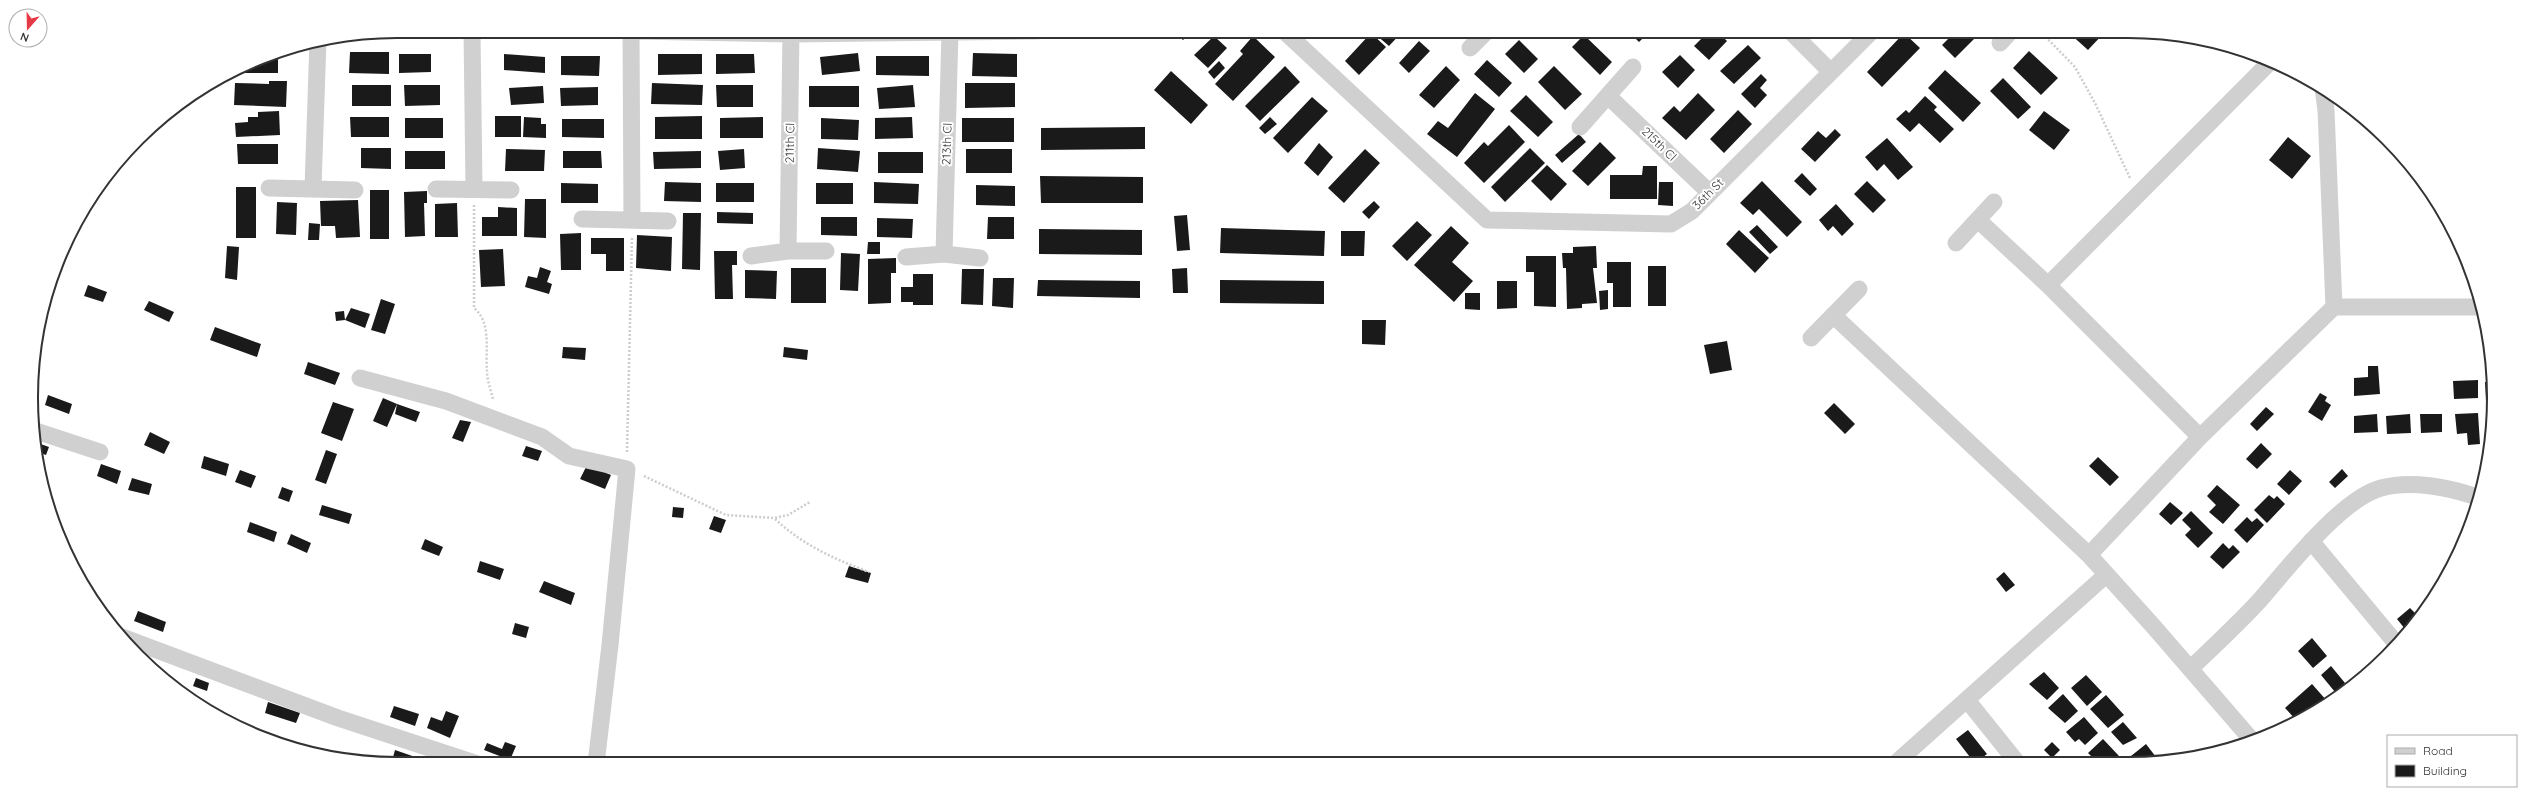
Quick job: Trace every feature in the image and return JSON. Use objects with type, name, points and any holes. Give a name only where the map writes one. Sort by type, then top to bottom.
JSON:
[{"type":"street","points":[[472,38],[474,188]]},
{"type":"street","points":[[631,38],[632,220]]},
{"type":"street","name":"211th Cl","points":[[788,251],[791,38]]},
{"type":"street","name":"213th Cl","points":[[944,254],[950,38]]},
{"type":"street","name":"36th St","points":[[1292,38],[1487,220],[1672,224],[1692,211],[1865,38]]},
{"type":"street","points":[[1470,48],[1480,38]]},
{"type":"street","points":[[1797,38],[1831,72]]},
{"type":"street","points":[[2000,43],[2005,38]]},
{"type":"street","points":[[313,188],[318,47]]},
{"type":"street","points":[[2048,286],[2266,66]]},
{"type":"street","points":[[1580,127],[1633,67]]},
{"type":"street","name":"215th Cl","points":[[1608,96],[1710,193]]},
{"type":"street","points":[[2324,97],[2326,110],[2334,307]]},
{"type":"street","points":[[269,188],[355,190]]},
{"type":"street","points":[[436,189],[474,188],[511,190]]},
{"type":"street","points":[[1956,243],[1994,202]]},
{"type":"street","points":[[582,219],[668,221]]},
{"type":"street","points":[[1978,220],[2048,286],[2200,437]]},
{"type":"street","points":[[751,256],[788,251],[826,252]]},
{"type":"street","points":[[906,258],[944,254],[980,258]]},
{"type":"street","points":[[1811,338],[1859,289]]},
{"type":"street","points":[[2089,555],[2200,437],[2334,307],[2476,307]]},
{"type":"street","points":[[1833,315],[2089,555],[2191,668],[2248,736]]},
{"type":"street","points":[[360,378],[446,401],[542,437],[569,456],[627,469],[597,757]]},
{"type":"street","points":[[40,432],[100,452]]},
{"type":"street","points":[[2191,668],[2237,625],[2311,541],[2362,498],[2381,488],[2407,485],[2433,487],[2473,496]]},
{"type":"street","points":[[2311,541],[2393,640]]},
{"type":"street","points":[[1903,757],[2106,575]]},
{"type":"street","points":[[133,641],[338,718],[457,757]]},
{"type":"street","points":[[1967,700],[2013,757]]},
{"type":"path","points":[[2047,38],[2075,67],[2095,103],[2138,195]]},
{"type":"path","points":[[474,188],[474,308],[481,314],[486,330],[487,372],[496,412],[506,424]]},
{"type":"path","points":[[632,220],[627,469],[726,515],[774,518],[788,515],[810,502]]},
{"type":"path","points":[[774,518],[790,533],[822,553],[870,572]]},
{"type":"building","points":[[1212,38],[1216,38],[1227,48],[1208,68],[1194,55]]},
{"type":"building","points":[[1251,38],[1255,38],[1275,57],[1233,101],[1215,84],[1243,54],[1240,51]]},
{"type":"building","points":[[1366,38],[1376,38],[1386,47],[1359,75],[1345,61]]},
{"type":"building","points":[[1380,38],[1396,38],[1389,46]]},
{"type":"building","points":[[1581,38],[1587,38],[1612,62],[1600,75],[1572,47]]},
{"type":"building","points":[[1635,38],[1643,38],[1639,42]]},
{"type":"building","points":[[1702,38],[1724,38],[1727,41],[1709,60],[1694,46]]},
{"type":"building","points":[[1899,38],[1909,38],[1920,48],[1882,87],[1867,72]]},
{"type":"building","points":[[1949,38],[1975,38],[1955,58],[1942,45]]},
{"type":"building","points":[[2075,38],[2099,38],[2088,50]]},
{"type":"building","points":[[1519,40],[1538,59],[1524,73],[1505,54]]},
{"type":"building","points":[[1419,41],[1430,51],[1409,73],[1399,63]]},
{"type":"building","points":[[1748,45],[1761,58],[1734,84],[1720,71]]},
{"type":"building","points":[[2029,51],[2058,78],[2041,95],[2013,68]]},
{"type":"building","points":[[350,52],[389,52],[389,74],[349,73]]},
{"type":"building","points":[[858,53],[860,71],[822,75],[820,57]]},
{"type":"building","points":[[973,53],[1017,54],[1017,77],[972,76]]},
{"type":"building","points":[[399,54],[431,54],[431,72],[399,73]]},
{"type":"building","points":[[504,54],[545,57],[545,73],[504,70]]},
{"type":"building","points":[[658,54],[702,54],[702,74],[658,75]]},
{"type":"building","points":[[716,54],[754,54],[755,73],[716,74]]},
{"type":"building","points":[[1680,55],[1695,70],[1678,88],[1662,72]]},
{"type":"building","points":[[561,56],[600,56],[599,76],[561,75]]},
{"type":"building","points":[[876,56],[929,56],[929,76],[876,75]]},
{"type":"building","points":[[278,58],[278,73],[242,73]]},
{"type":"building","points":[[1487,60],[1512,83],[1499,97],[1474,74]]},
{"type":"building","points":[[1219,61],[1225,68],[1214,79],[1208,72]]},
{"type":"building","points":[[1285,66],[1300,82],[1260,121],[1245,106]]},
{"type":"building","points":[[1446,66],[1460,80],[1434,108],[1419,95]]},
{"type":"building","points":[[1554,66],[1582,94],[1565,110],[1538,82]]},
{"type":"building","points":[[1945,70],[1981,103],[1963,122],[1928,88]]},
{"type":"building","points":[[1171,71],[1208,105],[1191,124],[1154,90]]},
{"type":"building","points":[[1761,74],[1767,80],[1760,88],[1767,95],[1755,108],[1741,94]]},
{"type":"building","points":[[2003,78],[2031,107],[2018,119],[1990,91]]},
{"type":"building","points":[[269,81],[287,81],[286,107],[234,105],[235,83],[269,84]]},
{"type":"building","points":[[652,83],[703,85],[702,105],[651,104]]},
{"type":"building","points":[[965,83],[1015,83],[1015,107],[965,108]]},
{"type":"building","points":[[352,85],[391,85],[391,106],[352,106]]},
{"type":"building","points":[[404,85],[440,85],[440,105],[405,106]]},
{"type":"building","points":[[716,85],[753,85],[753,107],[717,107]]},
{"type":"building","points":[[913,85],[915,107],[879,109],[877,88]]},
{"type":"building","points":[[543,86],[544,103],[511,105],[509,88]]},
{"type":"building","points":[[809,86],[859,86],[859,107],[809,107]]},
{"type":"building","points":[[598,87],[598,105],[561,106],[560,88]]},
{"type":"building","points":[[1475,93],[1495,109],[1457,157],[1427,134],[1438,121],[1448,128]]},
{"type":"building","points":[[1698,93],[1715,110],[1686,140],[1662,118],[1674,106],[1680,112]]},
{"type":"building","points":[[1526,95],[1553,122],[1538,137],[1510,111]]},
{"type":"building","points":[[1925,96],[1937,107],[1934,110],[1954,129],[1940,143],[1919,123],[1910,132],[1896,119],[1906,110],[1909,113]]},
{"type":"building","points":[[1312,97],[1328,111],[1288,153],[1273,138]]},
{"type":"building","points":[[1738,110],[1752,124],[1724,153],[1710,139]]},
{"type":"building","points":[[279,111],[280,135],[236,137],[235,123],[248,122],[248,117],[258,117],[258,112]]},
{"type":"building","points":[[2044,111],[2070,130],[2054,150],[2029,130]]},
{"type":"building","points":[[495,116],[521,116],[521,137],[495,137]]},
{"type":"building","points":[[702,116],[702,139],[655,139],[655,117]]},
{"type":"building","points":[[350,117],[389,117],[389,137],[351,137]]},
{"type":"building","points":[[524,117],[541,118],[541,124],[546,124],[546,138],[523,137]]},
{"type":"building","points":[[763,117],[763,138],[720,138],[720,118]]},
{"type":"building","points":[[912,117],[913,138],[875,139],[875,118]]},
{"type":"building","points":[[1270,117],[1277,124],[1265,134],[1259,128]]},
{"type":"building","points":[[405,118],[443,118],[443,138],[405,138]]},
{"type":"building","points":[[821,118],[859,120],[858,140],[821,139]]},
{"type":"building","points":[[962,118],[1014,118],[1014,142],[962,142]]},
{"type":"building","points":[[562,119],[604,119],[604,138],[562,137]]},
{"type":"building","points":[[1509,125],[1525,142],[1484,183],[1464,163],[1484,142],[1488,146]]},
{"type":"building","points":[[1145,127],[1145,149],[1041,150],[1041,128]]},
{"type":"building","points":[[1835,129],[1841,135],[1815,162],[1801,149],[1818,131],[1826,138]]},
{"type":"building","points":[[1579,134],[1586,142],[1562,163],[1555,155]]},
{"type":"building","points":[[2288,137],[2311,156],[2292,179],[2269,160]]},
{"type":"building","points":[[1887,138],[1913,167],[1898,180],[1884,164],[1877,171],[1865,157]]},
{"type":"building","points":[[1600,142],[1616,158],[1588,186],[1572,171]]},
{"type":"building","points":[[1319,143],[1333,157],[1318,176],[1304,163]]},
{"type":"building","points":[[237,144],[278,144],[278,164],[238,164]]},
{"type":"building","points":[[361,148],[391,148],[391,169],[361,168]]},
{"type":"building","points":[[818,148],[860,151],[858,172],[817,169]]},
{"type":"building","points":[[1530,148],[1545,163],[1505,202],[1491,187]]},
{"type":"building","points":[[506,149],[545,150],[544,171],[505,171]]},
{"type":"building","points":[[744,149],[745,168],[720,170],[718,151]]},
{"type":"building","points":[[966,149],[1012,149],[1012,173],[966,173]]},
{"type":"building","points":[[1365,149],[1380,163],[1344,203],[1328,188]]},
{"type":"building","points":[[405,151],[445,151],[445,169],[405,169]]},
{"type":"building","points":[[563,151],[601,151],[602,168],[563,168]]},
{"type":"building","points":[[701,151],[701,168],[654,169],[653,152]]},
{"type":"building","points":[[878,152],[923,152],[923,173],[878,173]]},
{"type":"building","points":[[1547,165],[1567,184],[1551,201],[1531,181]]},
{"type":"building","points":[[1643,166],[1657,166],[1657,199],[1610,199],[1610,175],[1642,175]]},
{"type":"building","points":[[1802,173],[1817,189],[1810,196],[1794,181]]},
{"type":"building","points":[[1040,176],[1143,177],[1143,203],[1041,203]]},
{"type":"building","points":[[1762,181],[1802,222],[1787,237],[1759,209],[1753,215],[1740,203]]},
{"type":"building","points":[[1867,181],[1886,200],[1873,213],[1854,194]]},
{"type":"building","points":[[665,182],[701,183],[701,202],[664,201]]},
{"type":"building","points":[[874,182],[919,184],[918,204],[874,203]]},
{"type":"building","points":[[1659,182],[1673,182],[1673,206],[1658,205]]},
{"type":"building","points":[[561,183],[598,184],[598,203],[561,203]]},
{"type":"building","points":[[716,183],[754,183],[754,202],[716,202]]},
{"type":"building","points":[[816,183],[853,183],[853,204],[816,204]]},
{"type":"building","points":[[976,185],[1015,186],[1015,206],[976,205]]},
{"type":"building","points":[[236,187],[256,187],[256,238],[236,238]]},
{"type":"building","points":[[370,190],[389,190],[389,239],[370,239]]},
{"type":"building","points":[[427,191],[427,203],[424,203],[425,236],[405,237],[404,192]]},
{"type":"building","points":[[525,199],[546,199],[546,238],[524,237]]},
{"type":"building","points":[[358,200],[360,237],[336,238],[335,226],[321,226],[320,201]]},
{"type":"building","points":[[1374,201],[1380,207],[1369,219],[1362,212]]},
{"type":"building","points":[[277,202],[297,203],[296,235],[276,234]]},
{"type":"building","points":[[457,203],[458,237],[435,237],[435,204]]},
{"type":"building","points":[[1836,204],[1854,224],[1842,236],[1833,226],[1828,231],[1819,220]]},
{"type":"building","points":[[498,207],[517,208],[517,236],[482,236],[482,217],[498,217]]},
{"type":"building","points":[[717,212],[753,213],[753,224],[717,223]]},
{"type":"building","points":[[683,213],[701,213],[700,270],[682,269]]},
{"type":"building","points":[[1187,215],[1190,250],[1177,251],[1174,216]]},
{"type":"building","points":[[821,217],[857,217],[857,236],[821,235]]},
{"type":"building","points":[[988,217],[1014,217],[1014,239],[987,239]]},
{"type":"building","points":[[877,218],[913,219],[912,238],[877,237]]},
{"type":"building","points":[[1417,221],[1432,235],[1407,261],[1392,246]]},
{"type":"building","points":[[309,223],[320,224],[319,240],[308,240]]},
{"type":"building","points":[[1757,225],[1778,247],[1770,254],[1749,232]]},
{"type":"building","points":[[1451,226],[1469,243],[1452,262],[1473,281],[1454,302],[1414,265]]},
{"type":"building","points":[[1221,228],[1325,231],[1324,256],[1220,253]]},
{"type":"building","points":[[1039,229],[1142,230],[1142,255],[1039,254]]},
{"type":"building","points":[[1739,230],[1769,258],[1755,273],[1726,244]]},
{"type":"building","points":[[1341,231],[1365,231],[1364,256],[1341,256]]},
{"type":"building","points":[[581,233],[581,270],[561,270],[560,234]]},
{"type":"building","points":[[637,235],[672,237],[671,271],[636,268]]},
{"type":"building","points":[[591,238],[624,238],[624,271],[606,271],[606,254],[591,254]]},
{"type":"building","points":[[868,242],[880,242],[880,254],[867,254]]},
{"type":"building","points":[[227,246],[239,247],[237,280],[225,278]]},
{"type":"building","points":[[1596,246],[1597,268],[1593,268],[1597,303],[1582,304],[1582,308],[1567,309],[1566,268],[1563,268],[1562,253],[1573,253],[1573,247]]},
{"type":"building","points":[[503,249],[505,286],[481,287],[479,250]]},
{"type":"building","points":[[714,251],[737,251],[737,265],[732,265],[733,299],[715,299]]},
{"type":"building","points":[[841,253],[860,254],[858,291],[840,290]]},
{"type":"building","points":[[1526,256],[1556,256],[1556,307],[1534,306],[1534,272],[1526,272]]},
{"type":"building","points":[[896,258],[896,273],[891,273],[891,303],[868,304],[868,259]]},
{"type":"building","points":[[1607,262],[1631,262],[1631,307],[1613,307],[1613,283],[1607,283]]},
{"type":"building","points":[[1648,266],[1666,266],[1666,306],[1648,306]]},
{"type":"building","points":[[540,267],[551,271],[547,282],[552,284],[549,294],[525,287],[528,276],[537,278]]},
{"type":"building","points":[[791,268],[826,268],[826,303],[791,303]]},
{"type":"building","points":[[1187,268],[1188,293],[1173,293],[1172,269]]},
{"type":"building","points":[[962,269],[984,269],[983,305],[961,304]]},
{"type":"building","points":[[745,270],[777,271],[776,299],[745,298]]},
{"type":"building","points":[[913,274],[933,274],[933,305],[913,305],[913,302],[901,302],[901,287],[913,287]]},
{"type":"building","points":[[993,278],[1014,278],[1013,308],[992,306]]},
{"type":"building","points":[[1038,280],[1140,281],[1140,298],[1037,296]]},
{"type":"building","points":[[1220,280],[1324,281],[1324,304],[1220,303]]},
{"type":"building","points":[[1497,281],[1517,281],[1517,308],[1497,309]]},
{"type":"building","points":[[88,285],[107,292],[103,302],[84,296]]},
{"type":"building","points":[[1608,290],[1608,309],[1600,310],[1599,291]]},
{"type":"building","points":[[1465,293],[1480,293],[1480,310],[1465,309]]},
{"type":"building","points":[[381,299],[395,304],[385,334],[371,330]]},
{"type":"building","points":[[149,301],[174,312],[169,322],[144,310]]},
{"type":"building","points":[[351,308],[370,314],[365,328],[345,320]]},
{"type":"building","points":[[344,311],[345,320],[336,321],[335,312]]},
{"type":"building","points":[[1362,320],[1386,320],[1385,345],[1362,344]]},
{"type":"building","points":[[215,327],[261,344],[257,357],[210,340]]},
{"type":"building","points":[[1727,341],[1732,370],[1710,374],[1704,345]]},
{"type":"building","points":[[563,347],[586,348],[585,360],[562,358]]},
{"type":"building","points":[[784,347],[808,350],[807,360],[783,357]]},
{"type":"building","points":[[308,362],[340,373],[335,385],[304,374]]},
{"type":"building","points":[[2368,366],[2378,366],[2380,394],[2354,396],[2354,378],[2368,377]]},
{"type":"building","points":[[2478,380],[2478,398],[2454,399],[2453,381]]},
{"type":"building","points":[[2485,382],[2486,382],[2486,401]]},
{"type":"building","points":[[2320,393],[2327,397],[2325,401],[2331,405],[2322,421],[2308,412]]},
{"type":"building","points":[[48,395],[72,404],[69,414],[45,405]]},
{"type":"building","points":[[383,398],[397,404],[387,427],[373,421]]},
{"type":"building","points":[[333,402],[354,409],[342,441],[321,433]]},
{"type":"building","points":[[1834,403],[1855,424],[1845,434],[1824,413]]},
{"type":"building","points":[[397,404],[420,412],[416,422],[395,414]]},
{"type":"building","points":[[2266,407],[2274,414],[2257,431],[2250,424]]},
{"type":"building","points":[[2478,413],[2480,444],[2468,445],[2467,433],[2457,434],[2455,414]]},
{"type":"building","points":[[2377,414],[2378,432],[2354,433],[2354,416]]},
{"type":"building","points":[[2410,414],[2411,433],[2387,434],[2386,416]]},
{"type":"building","points":[[2420,414],[2442,414],[2442,432],[2421,433]]},
{"type":"building","points":[[460,420],[471,422],[463,442],[452,438]]},
{"type":"building","points":[[150,432],[170,442],[164,454],[144,445]]},
{"type":"building","points":[[2261,443],[2272,454],[2257,469],[2246,459]]},
{"type":"building","points":[[41,444],[49,447],[46,455],[43,454]]},
{"type":"building","points":[[526,446],[542,451],[538,461],[522,456]]},
{"type":"building","points":[[326,450],[337,454],[326,484],[315,480]]},
{"type":"building","points":[[204,456],[229,464],[226,476],[201,468]]},
{"type":"building","points":[[2098,457],[2119,477],[2110,486],[2089,466]]},
{"type":"building","points":[[101,464],[121,471],[117,484],[97,476]]},
{"type":"building","points":[[587,465],[611,475],[605,489],[580,479]]},
{"type":"building","points":[[2342,469],[2348,476],[2335,488],[2329,482]]},
{"type":"building","points":[[240,470],[256,476],[251,488],[235,482]]},
{"type":"building","points":[[2290,470],[2302,481],[2289,495],[2277,484]]},
{"type":"building","points":[[132,478],[152,484],[149,495],[128,490]]},
{"type":"building","points":[[2217,485],[2240,505],[2223,524],[2209,512],[2216,505],[2207,496]]},
{"type":"building","points":[[282,487],[293,491],[289,502],[278,498]]},
{"type":"building","points":[[2269,495],[2274,499],[2277,496],[2285,504],[2267,523],[2254,510]]},
{"type":"building","points":[[2170,502],[2183,513],[2171,525],[2159,514]]},
{"type":"building","points":[[322,505],[352,514],[349,524],[319,515]]},
{"type":"building","points":[[673,507],[684,508],[683,518],[672,517]]},
{"type":"building","points":[[2191,511],[2213,533],[2198,548],[2185,535],[2191,529],[2182,520]]},
{"type":"building","points":[[714,516],[726,520],[721,533],[709,529]]},
{"type":"building","points":[[2247,517],[2252,522],[2257,518],[2264,525],[2247,543],[2234,530]]},
{"type":"building","points":[[250,522],[277,532],[274,542],[247,532]]},
{"type":"building","points":[[291,534],[311,543],[307,553],[287,544]]},
{"type":"building","points":[[425,539],[443,547],[439,556],[421,549]]},
{"type":"building","points":[[2223,543],[2229,549],[2233,545],[2240,552],[2223,569],[2210,557]]},
{"type":"building","points":[[480,561],[504,569],[500,580],[477,572]]},
{"type":"building","points":[[849,566],[871,573],[868,583],[845,577]]},
{"type":"building","points":[[2004,572],[2015,585],[2006,592],[1996,579]]},
{"type":"building","points":[[544,581],[575,593],[571,605],[539,592]]},
{"type":"building","points":[[2410,608],[2415,613],[2404,628],[2397,619]]},
{"type":"building","points":[[138,611],[166,622],[163,632],[134,621]]},
{"type":"building","points":[[515,623],[529,627],[526,638],[512,634]]},
{"type":"building","points":[[2312,638],[2327,656],[2313,668],[2298,651]]},
{"type":"building","points":[[2331,666],[2345,683],[2334,691],[2321,675]]},
{"type":"building","points":[[2044,672],[2059,688],[2047,700],[2029,684]]},
{"type":"building","points":[[2086,675],[2102,692],[2087,706],[2071,688]]},
{"type":"building","points":[[196,678],[209,683],[207,691],[193,686]]},
{"type":"building","points":[[2312,684],[2324,698],[2293,717],[2285,708]]},
{"type":"building","points":[[2063,694],[2078,711],[2065,723],[2048,708]]},
{"type":"building","points":[[2106,695],[2124,715],[2108,728],[2090,709]]},
{"type":"building","points":[[268,702],[300,713],[296,723],[265,713]]},
{"type":"building","points":[[394,706],[419,714],[415,726],[390,717]]},
{"type":"building","points":[[446,711],[459,716],[450,738],[427,728],[431,717],[442,721]]},
{"type":"building","points":[[2084,717],[2098,733],[2085,745],[2079,739],[2075,742],[2066,732]]},
{"type":"building","points":[[2123,722],[2137,738],[2123,745],[2111,732]]},
{"type":"building","points":[[1968,730],[1987,754],[1983,757],[1970,757],[1956,739]]},
{"type":"building","points":[[2103,739],[2119,756],[2092,757],[2088,753]]},
{"type":"building","points":[[505,742],[516,746],[511,757],[502,757],[484,750],[487,743],[502,749]]},
{"type":"building","points":[[2052,742],[2060,750],[2053,757],[2051,757],[2044,750]]},
{"type":"building","points":[[2146,744],[2155,756],[2132,757]]},
{"type":"building","points":[[395,750],[415,757],[398,757],[393,757]]}]
